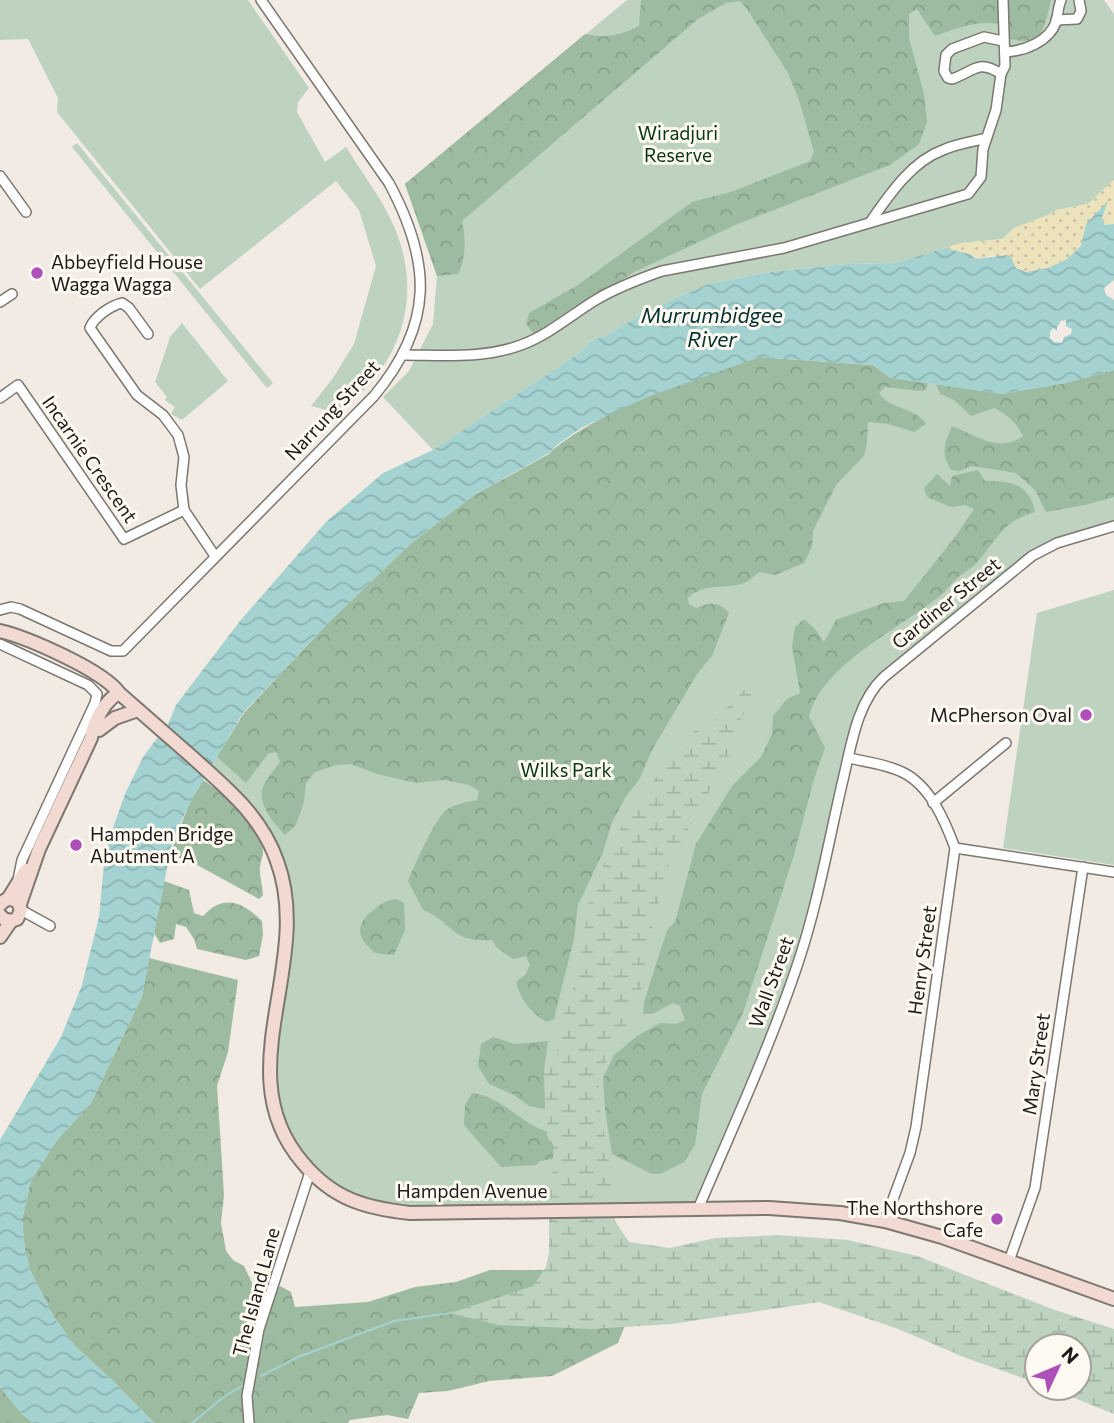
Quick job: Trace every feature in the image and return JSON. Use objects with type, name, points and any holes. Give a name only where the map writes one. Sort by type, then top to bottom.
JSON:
[{"type":"main road","points":[[0,631],[91,670],[113,684],[119,693]]},
{"type":"main road","points":[[0,637],[83,674],[108,691],[119,693]]},
{"type":"main road","points":[[95,734],[93,726],[111,697],[119,693]]},
{"type":"main road","name":"Hampden Avenue","points":[[119,693],[241,801],[265,834],[282,876],[288,918],[286,962],[271,1049],[269,1090],[282,1134],[310,1172],[327,1186],[367,1207],[410,1213],[804,1209],[885,1221],[942,1237],[1114,1299]]},
{"type":"main road","points":[[9,908],[95,734],[115,718],[141,712]]},
{"type":"main road","points":[[0,937],[17,885],[39,849]]},
{"type":"street","name":"Narrung Street","points":[[0,610],[11,607],[20,609],[111,651],[121,652],[374,396],[404,355],[414,327],[421,287],[416,243],[406,215],[389,183],[261,0]]},
{"type":"street","points":[[404,355],[456,355],[507,349],[540,336],[602,296],[662,271],[784,248],[968,194],[981,177],[986,138],[996,110],[1005,66],[1003,0]]},
{"type":"street","points":[[1005,52],[1024,50],[1047,34],[1056,20],[1060,0]]},
{"type":"street","points":[[1056,20],[1077,19],[1081,11],[1079,0]]},
{"type":"street","points":[[1002,74],[989,66],[980,66],[952,79],[948,78],[944,71],[946,55],[952,50],[984,37],[1003,41]]},
{"type":"street","points":[[871,221],[907,176],[930,156],[943,149],[986,138]]},
{"type":"street","points":[[0,176],[26,212]]},
{"type":"street","points":[[0,302],[12,294]]},
{"type":"street","points":[[148,334],[129,308],[122,303],[93,321],[90,328],[137,395],[163,415],[178,435],[184,457],[181,485],[184,510],[215,556]]},
{"type":"street","name":"Incarnie Crescent","points":[[0,398],[18,385],[124,539],[184,510]]},
{"type":"street","name":"Gardiner Street","points":[[849,758],[869,692],[884,677],[1032,556],[1057,543],[1114,526]]},
{"type":"street","points":[[0,644],[88,685],[97,694],[22,860],[17,885]]},
{"type":"street","points":[[933,803],[1006,743]]},
{"type":"street","points":[[849,758],[900,770],[914,780],[942,816],[955,848],[1114,872]]},
{"type":"street","name":"Wall Street","points":[[698,1209],[748,1092],[797,965],[849,758]]},
{"type":"street","name":"Henry Street","points":[[885,1221],[910,1153],[916,1127],[955,848]]},
{"type":"street","name":"Mary Street","points":[[1009,1261],[1038,1176],[1083,867]]},
{"type":"street","points":[[9,908],[47,924]]},
{"type":"street","name":"The Island Lane","points":[[249,1423],[247,1396],[259,1329],[310,1172]]},
{"type":"green space","points":[[0,0],[248,0],[309,88],[298,102],[297,112],[325,162],[346,147],[384,207],[400,244],[406,271],[407,298],[402,325],[393,350],[379,373],[360,394],[337,413],[311,406],[333,378],[354,344],[376,266],[359,210],[336,181],[200,289],[57,112],[58,98],[28,39],[0,40]]},
{"type":"green space","name":"Wiradjuri Reserve","points":[[627,0],[1104,0],[1114,14],[1114,180],[1088,204],[1057,210],[1014,228],[1003,239],[962,243],[895,263],[847,264],[771,272],[708,284],[647,311],[607,335],[589,342],[585,349],[433,450],[383,397],[409,371],[433,324],[437,276],[405,184]]},
{"type":"green space","points":[[641,0],[1051,0],[1041,32],[1031,40],[1023,41],[998,36],[998,24],[990,23],[966,26],[935,36],[917,9],[909,14],[909,38],[924,94],[927,122],[919,144],[890,165],[740,223],[636,271],[534,334],[526,324],[529,313],[578,285],[692,202],[731,192],[810,161],[814,152],[788,73],[740,1],[726,3],[698,19],[462,221],[463,262],[458,274],[437,276],[405,184],[585,34],[613,35],[639,26]]},
{"type":"green space","points":[[77,143],[273,383],[267,388],[72,147]]},
{"type":"green space","points":[[182,323],[228,381],[182,420],[171,414],[175,407],[165,400],[167,397],[155,382],[170,337]]},
{"type":"green space","points":[[760,357],[873,365],[891,378],[928,383],[926,390],[885,387],[879,393],[890,403],[916,414],[926,424],[914,432],[888,424],[868,422],[864,456],[836,485],[813,531],[812,547],[804,563],[775,575],[759,572],[743,583],[707,588],[688,598],[689,604],[696,608],[714,604],[722,606],[729,613],[712,656],[697,674],[652,750],[640,778],[612,822],[603,852],[578,905],[574,939],[554,1019],[547,1022],[527,1006],[518,989],[516,982],[525,975],[530,965],[526,956],[513,959],[496,947],[493,940],[460,935],[423,910],[408,881],[440,816],[452,807],[477,800],[479,791],[469,785],[444,780],[416,783],[377,774],[351,764],[336,765],[315,772],[306,783],[304,802],[296,825],[285,835],[271,819],[262,798],[264,785],[280,762],[276,752],[268,754],[246,783],[217,757],[244,713],[331,620],[410,544],[474,495],[549,454],[570,437],[615,411]]},
{"type":"green space","name":"Wilks Park","points":[[1114,370],[1114,526],[1044,549],[884,677],[865,702],[804,943],[698,1209],[428,1213],[345,1198],[294,1153],[269,1090],[286,962],[277,860],[210,768],[244,713],[331,620],[891,378],[1002,394],[1066,383]]},
{"type":"green space","points":[[1114,370],[1114,497],[1046,512],[1035,490],[1016,473],[972,466],[960,471],[951,470],[945,453],[952,426],[996,443],[1014,441],[1023,436],[1011,419],[994,408],[971,416],[954,400],[940,394],[936,384],[1002,394],[1066,383]]},
{"type":"green space","points":[[978,470],[985,481],[1011,483],[1023,489],[1035,512],[1009,525],[975,565],[958,577],[941,595],[847,663],[817,697],[809,716],[825,748],[743,1013],[702,1094],[695,1145],[684,1162],[660,1174],[652,1174],[612,1154],[603,1078],[614,1055],[637,1036],[660,1023],[676,1024],[685,1020],[680,1006],[673,1003],[652,1014],[643,1014],[644,1002],[667,930],[675,922],[696,844],[732,786],[761,757],[772,734],[773,716],[787,699],[800,693],[792,647],[795,627],[804,619],[824,642],[836,620],[884,603],[904,601],[974,509],[965,505],[951,507],[927,497],[924,488],[937,474],[950,486],[952,476]]},
{"type":"green space","name":"McPherson Oval","points":[[1114,590],[1114,865],[1003,848],[1037,613]]},
{"type":"green space","points":[[744,690],[754,691],[735,734],[728,758],[669,863],[646,952],[644,982],[620,1040],[600,1072],[598,1099],[613,1184],[615,1221],[629,1242],[669,1248],[716,1238],[778,1235],[848,1240],[917,1256],[1052,1309],[1114,1329],[1114,1414],[1084,1402],[1093,1402],[1093,1332],[1023,1332],[1023,1378],[966,1358],[898,1329],[819,1302],[671,1324],[592,1329],[498,1325],[450,1313],[533,1286],[546,1267],[554,1146],[548,1138],[544,1071],[555,1061],[564,1011],[579,973],[590,894],[620,829],[678,746],[700,726],[716,719]]},
{"type":"green space","points":[[203,780],[237,808],[258,836],[263,852],[260,870],[263,895],[259,899],[199,866],[170,854],[189,804]]},
{"type":"green space","points":[[164,881],[189,890],[194,913],[203,916],[218,905],[232,903],[255,914],[262,921],[263,935],[259,956],[246,960],[197,949],[186,927],[176,924],[174,939],[160,943],[154,933]]},
{"type":"green space","points":[[396,899],[404,903],[405,930],[394,955],[375,953],[362,938],[362,922],[380,905]]},
{"type":"green space","points":[[149,958],[238,980],[228,1052],[217,1086],[224,1195],[221,1223],[226,1251],[233,1260],[244,1266],[254,1287],[253,1300],[248,1310],[257,1311],[280,1286],[291,1292],[295,1307],[368,1302],[415,1287],[456,1282],[490,1270],[556,1270],[640,1288],[618,1343],[552,1376],[489,1381],[448,1391],[419,1393],[408,1419],[387,1415],[350,1420],[348,1423],[154,1423],[75,1346],[54,1317],[30,1270],[22,1220],[31,1180],[57,1140],[91,1103],[142,996]]},
{"type":"green space","points":[[493,1037],[515,1044],[548,1041],[544,1071],[545,1109],[529,1106],[514,1095],[489,1084],[478,1066],[481,1044]]},
{"type":"green space","points":[[472,1093],[493,1099],[547,1132],[554,1146],[553,1159],[540,1161],[536,1165],[501,1167],[464,1125],[465,1105]]},
{"type":"green space","points":[[0,1387],[22,1414],[33,1423],[0,1423]]},
{"type":"sand","points":[[1114,180],[1114,224],[1104,225],[1102,217],[1107,204],[1086,224],[1081,246],[1067,259],[1048,268],[1026,272],[993,255],[976,259],[945,248],[962,243],[1003,239],[1014,228],[1057,210],[1088,204]]},
{"type":"water","name":"Murrumbidgee River","points":[[1108,201],[1102,218],[1105,225],[1114,224],[1114,280],[1104,288],[1106,295],[1114,300],[1114,370],[1066,383],[1002,394],[891,378],[873,365],[760,357],[647,397],[581,428],[549,453],[474,495],[410,544],[331,620],[243,713],[189,804],[172,843],[142,996],[91,1103],[57,1140],[31,1180],[22,1220],[30,1270],[54,1317],[75,1346],[154,1423],[33,1423],[22,1414],[0,1387],[0,1140],[61,1037],[82,985],[99,917],[109,839],[125,794],[143,757],[168,724],[176,705],[240,621],[326,522],[383,473],[433,450],[585,349],[589,342],[607,335],[647,311],[708,284],[771,272],[847,264],[895,263],[945,248],[969,254],[976,259],[1007,255],[1011,257],[1016,268],[1026,272],[1048,268],[1067,259],[1081,246],[1086,224]],"holes":[[[1066,320],[1066,326],[1072,329],[1071,334],[1064,337],[1062,343],[1054,342],[1050,338],[1050,332],[1053,328],[1057,331],[1061,321]]]},
{"type":"waterway","points":[[261,1376],[298,1357],[394,1321],[450,1313]]},
{"type":"waterway","points":[[192,1423],[225,1396],[244,1385]]},
{"type":"place","name":"Abbeyfield House Wagga Wagga","points":[[37,273]]},
{"type":"place","name":"McPherson Oval","points":[[1086,715]]},
{"type":"place","name":"Hampden Bridge Abutment A","points":[[76,845]]},
{"type":"place","name":"The Northshore Cafe","points":[[997,1219]]}]
